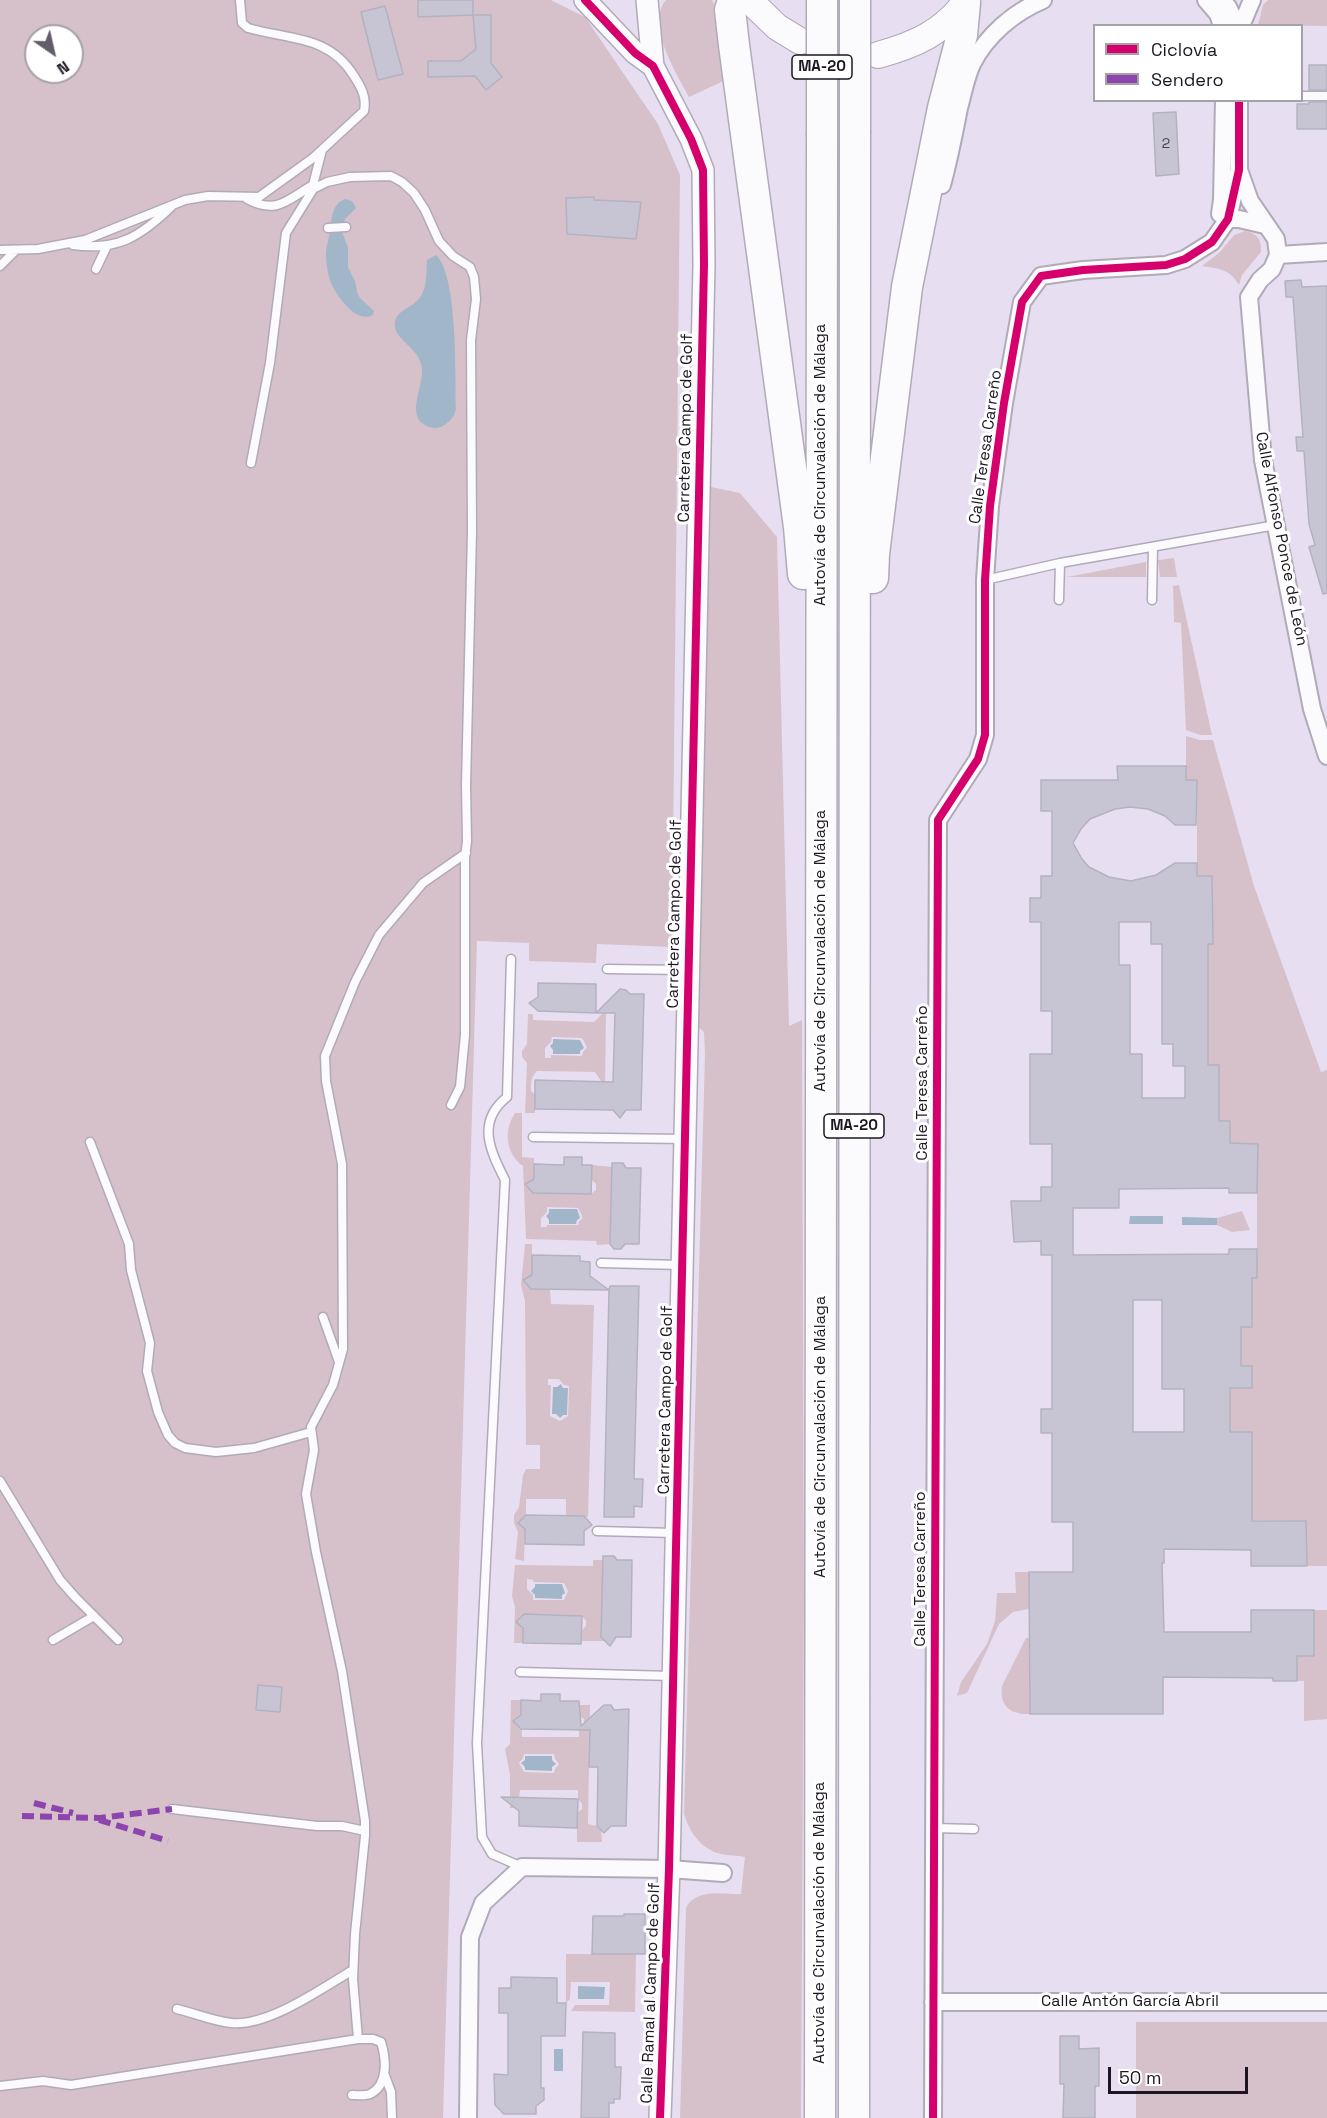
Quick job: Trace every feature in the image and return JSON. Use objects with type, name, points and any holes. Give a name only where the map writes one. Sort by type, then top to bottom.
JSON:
[{"type":"highway","points":[[733,0],[730,9],[734,45],[799,528],[806,613],[821,662]]},
{"type":"highway","name":"Autovía de Circunvalación de Málaga","points":[[820,2118],[822,0]]},
{"type":"highway","name":"Autovía de Circunvalación de Málaga","points":[[854,2118],[855,0]]},
{"type":"highway","points":[[855,684],[870,640],[875,543],[907,287],[943,108],[962,35],[966,2]]},
{"type":"main road","points":[[749,0],[777,27],[800,40]]},
{"type":"main road","points":[[878,55],[907,47],[936,31],[966,2]]},
{"type":"street","name":"Carretera Campo de Golf","points":[[585,0],[635,53],[653,66]]},
{"type":"street","name":"Carretera Campo de Golf","points":[[647,0],[653,66],[691,139],[703,170],[704,265],[669,1869]]},
{"type":"street","points":[[919,228],[942,185],[972,64],[989,38],[1006,22],[1029,6],[1043,0]]},
{"type":"street","points":[[1206,0],[1218,14],[1221,24]]},
{"type":"street","points":[[1222,0],[1238,24]]},
{"type":"street","points":[[1240,24],[1252,0]]},
{"type":"street","points":[[1203,249],[1219,220],[1222,200],[1224,102]]},
{"type":"street","points":[[1239,102],[1239,170],[1228,219],[1265,225]]},
{"type":"street","points":[[1239,170],[1250,201],[1276,239],[1278,255],[1327,252]]},
{"type":"street","name":"Calle Teresa Carreño","points":[[933,2118],[938,820],[978,759],[985,735],[985,580],[990,506],[1004,403],[1022,302],[1041,276],[1083,270],[1166,265],[1185,259],[1212,242],[1228,219]]},
{"type":"street","name":"Calle Alfonso Ponce de León","points":[[1278,255],[1272,269],[1260,280],[1249,297],[1263,460],[1312,709],[1327,756]]},
{"type":"street","points":[[468,2118],[470,1937],[483,1903],[522,1868],[669,1869],[723,1873]]},
{"type":"street","name":"Calle Ramal al Campo de Golf","points":[[660,2118],[669,1869]]},
{"type":"street","name":"Calle Antón García Abril","points":[[933,2002],[1327,2002]]},
{"type":"lane","points":[[0,250],[16,250],[85,240],[185,200],[208,196],[259,197],[322,150],[364,111],[363,90],[346,62],[326,47],[312,42],[248,28],[242,23],[240,0]]},
{"type":"lane","points":[[1303,96],[1327,96]]},
{"type":"lane","points":[[251,463],[270,363],[286,233],[313,187],[322,150]]},
{"type":"lane","points":[[244,197],[267,208],[278,206],[327,182],[350,177],[391,176],[414,193],[440,241],[453,256],[470,267],[474,277],[476,298],[471,340],[472,532],[465,853],[464,1056],[460,1087],[451,1105]]},
{"type":"lane","points":[[66,244],[107,246],[129,240],[152,225],[176,203]]},
{"type":"lane","points":[[328,228],[346,227]]},
{"type":"lane","points":[[96,269],[107,246]]},
{"type":"lane","points":[[0,266],[16,250]]},
{"type":"lane","points":[[985,580],[1060,563],[1276,525]]},
{"type":"lane","points":[[1152,600],[1153,547]]},
{"type":"lane","points":[[1059,600],[1060,563]]},
{"type":"lane","points":[[357,2039],[353,1970],[365,1821],[342,1671],[306,1494],[314,1450],[311,1427],[333,1385],[343,1349],[342,1164],[326,1081],[325,1056],[355,982],[379,935],[423,884],[465,853]]},
{"type":"lane","points":[[511,959],[507,1097],[496,1106],[487,1131],[493,1155],[505,1180],[477,1743],[482,1837],[492,1854],[522,1868]]},
{"type":"lane","points":[[607,969],[687,970]]},
{"type":"lane","points":[[532,1137],[685,1139]]},
{"type":"lane","points":[[90,1142],[129,1244],[131,1270],[150,1343],[147,1371],[158,1412],[168,1435],[175,1443],[185,1448],[216,1452],[262,1446],[311,1432]]},
{"type":"lane","points":[[601,1263],[682,1265]]},
{"type":"lane","points":[[323,1317],[339,1363]]},
{"type":"lane","points":[[0,1481],[60,1580],[90,1616],[118,1640]]},
{"type":"lane","points":[[597,1531],[676,1533]]},
{"type":"lane","points":[[53,1640],[90,1616]]},
{"type":"lane","points":[[520,1672],[673,1676]]},
{"type":"lane","points":[[172,1809],[317,1826],[349,1827],[365,1831]]},
{"type":"lane","points":[[349,1827],[365,1821]]},
{"type":"lane","points":[[933,1828],[974,1829]]},
{"type":"lane","points":[[177,2009],[232,2023],[252,2020],[284,2011],[353,1970]]},
{"type":"lane","points":[[0,2086],[43,2081],[71,2085],[357,2039],[373,2039],[381,2042],[385,2064],[378,2089],[368,2095],[352,2095]]},
{"type":"lane","points":[[384,2073],[392,2092],[392,2118]]},
{"type":"shaded area","points":[[0,0],[551,0],[585,17],[658,124],[680,175],[672,947],[597,944],[596,963],[529,961],[529,943],[477,941],[443,2118],[0,2118]]},
{"type":"shaded area","points":[[666,0],[712,0],[718,11],[732,77],[689,97],[671,63],[661,35],[660,10]]},
{"type":"shaded area","points":[[1268,0],[1327,0],[1327,26],[1258,24],[1263,5]]},
{"type":"shaded area","points":[[1245,231],[1253,233],[1258,238],[1261,252],[1242,275],[1239,285],[1227,272],[1202,266],[1220,252],[1234,235]]},
{"type":"shaded area","points":[[711,487],[740,493],[777,537],[789,1026],[802,1020],[804,1596],[801,2118],[680,2118],[686,1908],[696,1897],[703,1895],[741,1894],[745,1857],[714,1852],[702,1844],[693,1834],[684,1814],[705,1054],[704,1032],[696,1025]]},
{"type":"shaded area","points":[[1174,558],[1177,577],[1160,577],[1158,560]]},
{"type":"shaded area","points":[[1146,562],[1146,577],[1067,577]]},
{"type":"shaded area","points":[[1179,585],[1212,735],[1200,735],[1186,730],[1181,623],[1174,622],[1173,586]]},
{"type":"shaded area","points":[[1186,736],[1200,740],[1213,740],[1254,886],[1321,1072],[1327,1070],[1327,1566],[1307,1566],[1306,1521],[1252,1520],[1252,1433],[1230,1432],[1230,1388],[1252,1387],[1252,1366],[1241,1366],[1241,1327],[1252,1278],[1257,1277],[1257,1166],[1252,1165],[1252,1143],[1230,1143],[1230,1121],[1219,1121],[1208,1065],[1208,944],[1213,944],[1212,877],[1197,876],[1197,781],[1186,780]]},
{"type":"shaded area","points":[[606,1013],[605,1088],[601,1088],[601,1081],[595,1072],[537,1071],[532,1078],[531,1085],[531,1091],[535,1094],[535,1113],[525,1113],[527,1063],[522,1057],[522,1051],[527,1044],[528,1014],[533,1014],[533,1020],[594,1022]],"holes":[[[552,1037],[582,1038],[587,1047],[582,1056],[551,1055],[551,1058],[545,1058],[545,1048],[551,1042]]]},
{"type":"shaded area","points":[[515,1113],[522,1113],[522,1157],[534,1158],[534,1179],[529,1182],[533,1193],[591,1194],[596,1190],[596,1184],[592,1180],[592,1165],[612,1167],[610,1244],[597,1245],[596,1241],[526,1239],[523,1166],[513,1155],[508,1142],[511,1120]],"holes":[[[547,1207],[578,1208],[582,1215],[578,1225],[541,1227],[541,1218],[547,1212]]]},
{"type":"shaded area","points":[[1242,1211],[1250,1230],[1232,1232],[1217,1225],[1217,1218]]},
{"type":"shaded area","points":[[525,1244],[532,1244],[532,1275],[527,1278],[550,1289],[551,1304],[594,1305],[588,1517],[566,1516],[566,1499],[526,1499],[526,1515],[522,1519],[525,1529],[524,1561],[515,1559],[518,1532],[514,1523],[514,1515],[519,1507],[523,1475],[526,1469],[540,1469],[540,1445],[526,1445],[525,1301],[521,1285]],"holes":[[[548,1379],[559,1379],[564,1385],[569,1386],[568,1416],[560,1421],[550,1416],[551,1385],[548,1385]]]},
{"type":"shaded area","points":[[593,1560],[603,1560],[606,1641],[581,1641],[582,1630],[586,1626],[586,1621],[582,1616],[524,1614],[519,1619],[519,1624],[523,1628],[523,1643],[514,1643],[515,1607],[512,1596],[515,1565],[593,1566]],"holes":[[[527,1579],[533,1582],[564,1583],[568,1591],[564,1600],[533,1600],[533,1595],[527,1589]]]},
{"type":"shaded area","points":[[1015,1572],[1029,1572],[1029,1609],[1013,1612],[999,1624],[967,1693],[957,1696],[961,1682],[987,1644],[995,1621],[997,1593],[1016,1593]]},
{"type":"shaded area","points":[[1314,1610],[1327,1610],[1327,1719],[1304,1721],[1304,1681],[1297,1681],[1297,1656],[1314,1655]]},
{"type":"shaded area","points":[[1026,1638],[1030,1638],[1030,1714],[1012,1711],[1002,1699],[1002,1686]]},
{"type":"shaded area","points":[[511,1700],[521,1700],[522,1737],[579,1737],[579,1730],[584,1725],[584,1719],[580,1716],[580,1705],[590,1705],[588,1824],[597,1826],[601,1830],[602,1842],[577,1842],[577,1813],[582,1809],[582,1804],[578,1799],[578,1790],[520,1790],[515,1808],[510,1808],[510,1775],[505,1749],[510,1744]],"holes":[[[524,1754],[554,1754],[559,1764],[554,1773],[524,1772],[519,1763]]]},
{"type":"shaded area","points":[[566,1954],[636,1954],[635,2012],[571,2011],[575,2005],[609,2005],[610,1982],[571,1982],[570,1999],[566,2003]]},
{"type":"shaded area","points":[[1136,2022],[1327,2022],[1327,2118],[1136,2118]]},
{"type":"water","points":[[345,199],[352,201],[356,208],[345,219],[341,230],[348,247],[348,267],[355,281],[357,292],[374,311],[373,315],[367,317],[355,313],[343,303],[332,285],[328,272],[326,251],[332,216],[337,204]]},
{"type":"water","points":[[436,255],[443,266],[452,304],[456,408],[454,415],[445,425],[434,428],[421,422],[417,416],[421,364],[416,354],[399,336],[395,322],[399,314],[421,296],[426,281],[427,260]]},
{"type":"water","points":[[553,1039],[580,1040],[584,1048],[580,1054],[553,1054],[550,1046]]},
{"type":"water","points":[[549,1209],[577,1209],[580,1218],[576,1224],[549,1224],[546,1216]]},
{"type":"water","points":[[1130,1216],[1163,1216],[1163,1224],[1129,1224]]},
{"type":"water","points":[[1182,1217],[1217,1218],[1217,1225],[1182,1225]]},
{"type":"water","points":[[561,1384],[563,1388],[568,1388],[567,1415],[560,1418],[552,1414],[553,1387]]},
{"type":"water","points":[[535,1584],[562,1584],[565,1593],[562,1599],[535,1598],[531,1591]]},
{"type":"water","points":[[525,1756],[552,1756],[556,1764],[552,1767],[552,1771],[525,1770],[521,1763],[525,1760]]},
{"type":"water","points":[[578,1986],[605,1987],[604,1999],[578,1999]]},
{"type":"water","points":[[554,2049],[563,2049],[563,2071],[554,2071]]},
{"type":"building","points":[[418,0],[473,0],[473,15],[418,17]]},
{"type":"building","points":[[385,6],[403,74],[378,80],[361,12]]},
{"type":"building","points":[[473,15],[491,15],[491,63],[502,77],[486,90],[475,76],[428,77],[428,61],[461,61],[476,49]]},
{"type":"building","points":[[1309,65],[1327,65],[1327,90],[1309,90]]},
{"type":"building","points":[[1309,102],[1327,102],[1327,129],[1297,129],[1297,104],[1309,104]]},
{"type":"building","points":[[1176,112],[1179,174],[1156,176],[1153,113]]},
{"type":"building","points":[[594,197],[594,200],[641,202],[636,239],[567,234],[566,198]]},
{"type":"building","points":[[1301,280],[1302,287],[1327,286],[1327,593],[1323,594],[1309,547],[1315,545],[1309,524],[1304,451],[1297,451],[1296,437],[1303,437],[1293,297],[1286,297],[1285,281]]},
{"type":"building","points":[[1117,766],[1186,766],[1186,780],[1197,780],[1196,825],[1175,825],[1165,816],[1148,809],[1130,807],[1115,809],[1090,819],[1073,843],[1089,867],[1109,877],[1131,881],[1156,875],[1175,863],[1197,863],[1197,876],[1212,876],[1213,944],[1208,944],[1208,1065],[1219,1065],[1219,1121],[1230,1121],[1230,1143],[1258,1144],[1257,1193],[1229,1193],[1229,1188],[1119,1189],[1119,1208],[1073,1208],[1073,1255],[1229,1254],[1229,1249],[1257,1249],[1257,1278],[1252,1278],[1252,1327],[1241,1327],[1241,1366],[1252,1366],[1252,1388],[1230,1388],[1230,1432],[1252,1432],[1252,1521],[1306,1521],[1307,1566],[1251,1566],[1251,1550],[1164,1549],[1164,1563],[1162,1563],[1164,1632],[1251,1632],[1251,1610],[1314,1610],[1314,1656],[1297,1656],[1297,1681],[1273,1681],[1273,1678],[1163,1677],[1163,1714],[1030,1714],[1029,1572],[1073,1572],[1073,1522],[1052,1522],[1052,1433],[1041,1433],[1041,1409],[1052,1409],[1052,1255],[1041,1255],[1041,1241],[1014,1242],[1011,1201],[1041,1201],[1041,1187],[1052,1187],[1052,1144],[1030,1144],[1030,1054],[1052,1054],[1052,1011],[1041,1011],[1041,922],[1030,922],[1030,898],[1041,898],[1041,876],[1052,876],[1052,811],[1041,811],[1041,780],[1118,780]],"holes":[[[1119,922],[1151,922],[1151,944],[1162,944],[1162,1044],[1173,1044],[1173,1066],[1185,1066],[1185,1098],[1142,1098],[1142,1054],[1130,1054],[1130,965],[1119,965]],[[1133,1300],[1162,1300],[1162,1389],[1184,1389],[1184,1432],[1133,1432]]]},
{"type":"building","points":[[538,983],[596,984],[596,1013],[538,1011],[529,1003],[538,997]]},
{"type":"building","points":[[620,989],[630,994],[644,994],[641,1110],[626,1110],[620,1118],[613,1110],[535,1109],[535,1080],[613,1082],[615,1013],[596,1013]]},
{"type":"building","points":[[564,1157],[582,1157],[582,1165],[592,1165],[591,1194],[533,1193],[525,1184],[534,1179],[534,1164],[564,1165]]},
{"type":"building","points":[[612,1163],[623,1163],[626,1168],[641,1168],[639,1244],[625,1244],[621,1249],[614,1249],[610,1244]]},
{"type":"building","points":[[532,1255],[580,1256],[580,1261],[590,1262],[590,1276],[609,1290],[531,1289],[523,1280],[532,1275]]},
{"type":"building","points":[[610,1286],[639,1286],[634,1479],[643,1479],[642,1507],[634,1506],[634,1517],[604,1517]]},
{"type":"building","points":[[526,1515],[584,1516],[592,1525],[584,1531],[584,1545],[525,1544],[525,1529],[518,1523]]},
{"type":"building","points":[[603,1556],[614,1556],[617,1560],[632,1560],[631,1637],[616,1637],[610,1646],[601,1637]]},
{"type":"building","points":[[524,1614],[582,1616],[581,1644],[523,1643],[523,1628],[516,1622]]},
{"type":"building","points":[[258,1685],[282,1687],[280,1712],[256,1710]]},
{"type":"building","points":[[541,1694],[560,1694],[560,1701],[579,1701],[581,1726],[604,1705],[611,1705],[614,1710],[629,1709],[626,1826],[611,1826],[604,1833],[597,1826],[598,1767],[589,1767],[590,1730],[521,1729],[513,1721],[521,1715],[521,1700],[541,1701]]},
{"type":"building","points":[[501,1797],[578,1799],[577,1828],[519,1826],[519,1811]]},
{"type":"building","points":[[624,1914],[645,1914],[645,1954],[592,1954],[593,1916],[624,1916]]},
{"type":"building","points":[[511,1977],[557,1978],[557,2003],[566,2003],[565,2036],[541,2036],[541,2088],[544,2088],[544,2100],[536,2106],[536,2114],[504,2114],[495,2105],[494,2074],[508,2075],[508,2013],[499,2013],[499,1988],[511,1988]]},
{"type":"building","points":[[583,2032],[615,2033],[615,2067],[621,2067],[620,2099],[614,2099],[614,2103],[609,2103],[609,2118],[581,2118]]},
{"type":"building","points":[[1060,2036],[1079,2036],[1079,2049],[1099,2048],[1099,2086],[1095,2086],[1095,2118],[1063,2118],[1064,2084],[1060,2084]]},
{"type":"marked path","points":[[34,1803],[73,1813]]},
{"type":"marked path","points":[[22,1816],[100,1818],[172,1809]]},
{"type":"marked path","points":[[99,1820],[168,1841]]},
{"type":"cycle path","points":[[585,0],[635,53],[653,66],[691,139],[703,170],[704,265],[669,1869],[660,2118]]},
{"type":"cycle path","points":[[933,2118],[938,820],[978,759],[985,735],[985,580],[990,506],[1004,403],[1022,302],[1041,276],[1083,270],[1166,265],[1185,259],[1212,242],[1228,219],[1239,170],[1239,102]]}]
